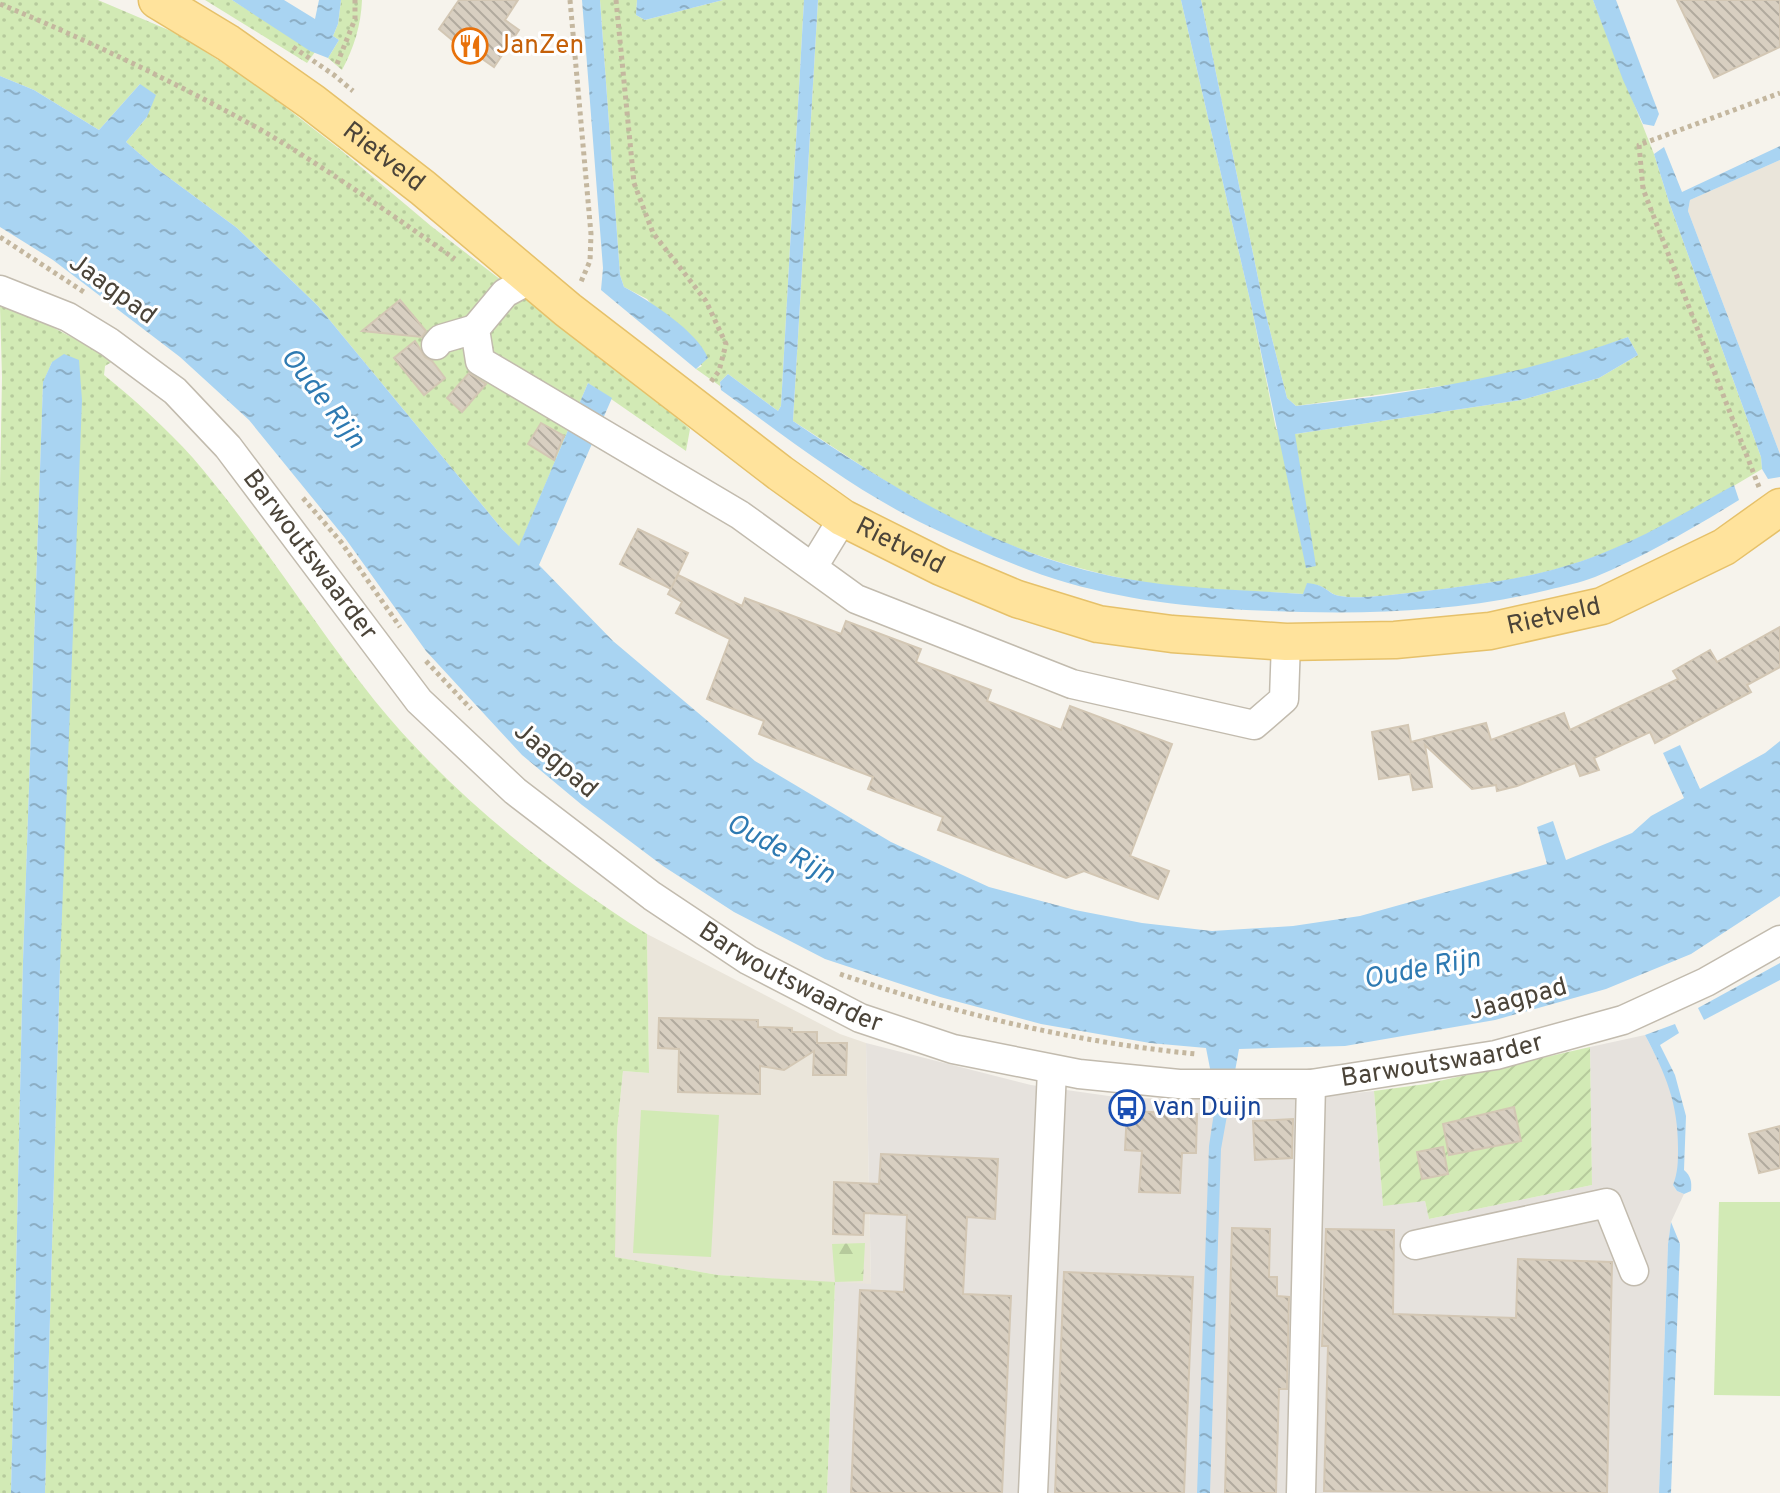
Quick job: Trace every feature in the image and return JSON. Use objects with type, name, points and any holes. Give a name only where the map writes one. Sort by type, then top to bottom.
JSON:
[{"type":"main road","name":"Rietveld","points":[[157,0],[228,43],[312,102],[423,188],[568,310],[843,518],[941,567],[1017,599],[1098,624],[1172,634],[1286,642],[1395,640],[1490,631],[1602,606],[1724,547],[1775,511]]},
{"type":"street","points":[[436,345],[441,339],[475,329],[505,293],[531,279]]},
{"type":"street","name":"Barwoutswaarder","points":[[0,290],[68,317],[109,342],[175,391],[228,447],[419,701],[515,791],[652,896],[748,960],[860,1018],[953,1049],[1052,1070],[1127,1080],[1200,1084],[1311,1084],[1496,1055],[1623,1020],[1706,982],[1780,940]]},
{"type":"street","points":[[475,329],[480,361],[740,515],[856,599],[1072,684],[1254,725],[1284,699],[1286,642]]},
{"type":"street","points":[[813,567],[843,518]]},
{"type":"street","points":[[1033,1493],[1052,1070]]},
{"type":"street","points":[[1301,1493],[1311,1084]]},
{"type":"street","points":[[1415,1245],[1607,1203],[1634,1271]]},
{"type":"path","points":[[337,64],[355,19],[355,0]]},
{"type":"path","points":[[568,310],[590,261],[591,234],[570,0]]},
{"type":"path","points":[[616,0],[634,183],[653,233],[706,301],[726,344],[719,371],[693,406]]},
{"type":"path","points":[[0,4],[83,39],[262,131],[338,178],[467,267]]},
{"type":"path","points":[[286,42],[356,93]]},
{"type":"path","points":[[1775,511],[1643,189],[1639,145],[1780,93]]},
{"type":"path","name":"Jaagpad","points":[[0,237],[94,299]]},
{"type":"path","points":[[302,496],[341,542],[402,629]]},
{"type":"path","points":[[420,654],[474,712]]},
{"type":"path","points":[[828,969],[936,1005],[1042,1031],[1125,1047],[1201,1055]]},
{"type":"shaded area","points":[[1780,160],[1780,454],[1688,211],[1690,200]]},
{"type":"shaded area","points":[[647,934],[840,1034],[866,1043],[871,1285],[718,1275],[614,1257],[617,1131],[623,1071],[649,1073]]},
{"type":"shaded area","points":[[1645,1035],[1667,1078],[1678,1118],[1678,1172],[1673,1185],[1684,1194],[1671,1222],[1668,1244],[1659,1493],[827,1493],[835,1282],[871,1284],[866,1043],[1031,1085],[1123,1098],[1291,1100],[1374,1091],[1383,1205],[1425,1201],[1429,1219],[1592,1185],[1590,1047]]},
{"type":"green space","points":[[0,0],[98,0],[178,34],[261,88],[431,226],[598,351],[690,429],[686,451],[588,383],[519,547],[318,306],[237,228],[126,142],[147,117],[140,84],[99,130],[34,90],[0,76]]},
{"type":"green space","points":[[205,0],[232,0],[315,52],[307,63]]},
{"type":"green space","points":[[341,0],[362,0],[356,36],[342,70],[328,58],[339,40],[333,36]]},
{"type":"green space","points":[[600,0],[637,0],[636,15],[645,20],[723,0],[804,0],[781,406],[778,411],[728,374],[720,386],[696,369],[702,366],[647,299],[624,287],[620,275]]},
{"type":"green space","points":[[818,0],[1181,0],[1252,309],[1276,429],[1295,434],[1521,400],[1599,378],[1638,355],[1628,337],[1569,359],[1471,382],[1296,406],[1287,398],[1264,307],[1201,0],[1593,0],[1654,154],[1761,457],[1762,469],[1661,527],[1581,562],[1506,580],[1371,597],[1340,596],[1307,584],[1304,594],[1189,588],[1143,582],[1050,559],[957,521],[885,481],[793,421]]},
{"type":"green space","points":[[0,306],[37,319],[115,360],[105,366],[104,375],[193,458],[352,671],[404,734],[502,828],[574,885],[647,934],[649,1073],[623,1071],[617,1131],[615,1257],[718,1275],[835,1282],[827,1493],[45,1493],[60,966],[52,362],[43,383],[23,961],[11,1493],[0,1493]]},
{"type":"green space","points":[[1590,1047],[1592,1185],[1429,1219],[1425,1201],[1383,1206],[1374,1091],[1426,1084]]},
{"type":"green space","points":[[641,1110],[719,1115],[711,1257],[633,1253]]},
{"type":"green space","points":[[1719,1202],[1780,1202],[1780,1396],[1714,1395]]},
{"type":"green space","points":[[865,1243],[863,1281],[835,1282],[832,1244]]},
{"type":"water","points":[[232,0],[284,0],[315,19],[319,0],[341,0],[333,36],[339,40],[328,58],[310,51]]},
{"type":"water","points":[[582,0],[600,0],[620,275],[624,287],[647,300],[694,337],[708,358],[696,369],[601,290],[603,268]]},
{"type":"water","points":[[637,0],[723,0],[645,20],[636,15]]},
{"type":"water","points":[[804,0],[818,0],[793,421],[870,471],[952,518],[1038,555],[1127,579],[1303,594],[1307,583],[1336,595],[1359,597],[1469,586],[1556,569],[1633,540],[1734,485],[1739,500],[1650,551],[1583,581],[1487,602],[1364,612],[1214,608],[1126,597],[1014,564],[901,512],[822,463],[721,390],[720,382],[728,374],[778,411],[781,406]]},
{"type":"water","points":[[1181,0],[1201,0],[1264,307],[1287,398],[1296,406],[1464,382],[1547,363],[1628,337],[1638,355],[1599,378],[1521,400],[1295,434],[1316,566],[1306,568],[1252,309]]},
{"type":"water","points":[[1593,0],[1616,0],[1659,114],[1654,126],[1643,124]]},
{"type":"water","name":"Oude Rijn","points":[[0,76],[34,90],[99,130],[140,84],[156,95],[147,117],[126,142],[237,228],[318,306],[519,546],[588,383],[612,398],[539,565],[613,641],[755,761],[891,842],[989,887],[1075,910],[1142,923],[1212,931],[1293,926],[1360,916],[1547,864],[1537,827],[1553,821],[1566,860],[1632,833],[1651,816],[1684,798],[1663,753],[1680,745],[1700,789],[1765,753],[1780,741],[1780,896],[1691,954],[1606,989],[1495,1020],[1345,1046],[1239,1049],[1221,1149],[1210,1493],[1197,1493],[1209,1146],[1216,1099],[1206,1048],[1150,1043],[1041,1024],[940,997],[825,959],[734,912],[663,866],[582,805],[522,755],[426,651],[345,538],[249,420],[180,357],[53,260],[0,227]]},
{"type":"water","points":[[1780,146],[1780,160],[1690,200],[1688,211],[1780,454],[1780,477],[1768,479],[1654,154],[1664,147],[1682,192]]},
{"type":"water","points":[[64,354],[79,360],[82,400],[60,966],[45,1493],[11,1493],[23,961],[43,382],[52,362]]},
{"type":"water","points":[[1780,963],[1780,980],[1704,1020],[1698,1008]]},
{"type":"water","points":[[1675,1024],[1679,1033],[1660,1045],[1675,1075],[1686,1116],[1684,1170],[1690,1177],[1691,1191],[1684,1194],[1673,1185],[1678,1148],[1673,1103],[1665,1076],[1645,1035]]},
{"type":"water","points":[[1671,1222],[1680,1244],[1671,1493],[1659,1493],[1668,1244]]},
{"type":"building","points":[[459,0],[518,0],[505,20],[519,30],[494,67],[469,54],[439,29]]},
{"type":"building","points":[[1677,0],[1780,0],[1780,47],[1714,78]]},
{"type":"building","points":[[400,300],[426,331],[422,337],[362,331]]},
{"type":"building","points":[[415,341],[445,378],[424,395],[394,358]]},
{"type":"building","points":[[469,373],[486,384],[462,412],[447,398]]},
{"type":"building","points":[[541,423],[564,436],[554,460],[528,444]]},
{"type":"building","points":[[638,529],[688,553],[671,589],[620,564]]},
{"type":"building","points":[[678,575],[742,606],[745,598],[841,634],[846,621],[921,649],[916,662],[991,690],[987,701],[1061,730],[1070,706],[1172,744],[1130,856],[1169,871],[1158,899],[1084,871],[1066,878],[938,830],[943,817],[868,789],[873,777],[759,734],[764,721],[707,699],[730,639],[676,613],[682,602],[668,594]]},
{"type":"building","points":[[1780,627],[1780,667],[1747,685],[1751,692],[1655,743],[1650,732],[1594,758],[1599,770],[1580,776],[1575,763],[1517,786],[1497,791],[1496,785],[1472,789],[1425,745],[1432,787],[1413,790],[1410,774],[1379,779],[1372,732],[1408,725],[1411,742],[1486,723],[1491,740],[1564,713],[1570,730],[1678,679],[1673,671],[1710,650],[1717,662]]},
{"type":"building","points":[[659,1018],[758,1020],[758,1027],[817,1032],[817,1043],[847,1043],[846,1075],[813,1075],[814,1051],[784,1070],[760,1066],[760,1094],[678,1092],[679,1049],[658,1048]]},
{"type":"building","points":[[1514,1107],[1521,1141],[1449,1155],[1443,1124]]},
{"type":"building","points":[[1127,1111],[1197,1114],[1196,1153],[1182,1153],[1180,1193],[1139,1192],[1142,1151],[1125,1150]]},
{"type":"building","points":[[1293,1119],[1292,1158],[1255,1160],[1253,1121]]},
{"type":"building","points":[[1780,1126],[1780,1168],[1759,1173],[1749,1134]]},
{"type":"building","points":[[1443,1147],[1448,1174],[1422,1179],[1417,1152]]},
{"type":"building","points":[[881,1154],[998,1159],[995,1219],[967,1217],[963,1294],[1011,1296],[1002,1493],[851,1493],[860,1290],[904,1292],[907,1215],[864,1213],[863,1235],[833,1234],[834,1182],[879,1184]]},
{"type":"building","points":[[1232,1228],[1270,1229],[1269,1277],[1277,1277],[1277,1296],[1289,1297],[1287,1389],[1279,1389],[1276,1493],[1225,1493]]},
{"type":"building","points":[[1326,1229],[1394,1230],[1393,1314],[1516,1318],[1518,1259],[1612,1262],[1607,1493],[1324,1491],[1328,1346],[1322,1346]]},
{"type":"building","points":[[1064,1272],[1193,1277],[1184,1493],[1055,1493]]},
{"type":"place","name":"JanZen","points":[[470,46]]},
{"type":"place","name":"van Duijn","points":[[1127,1108]]}]
